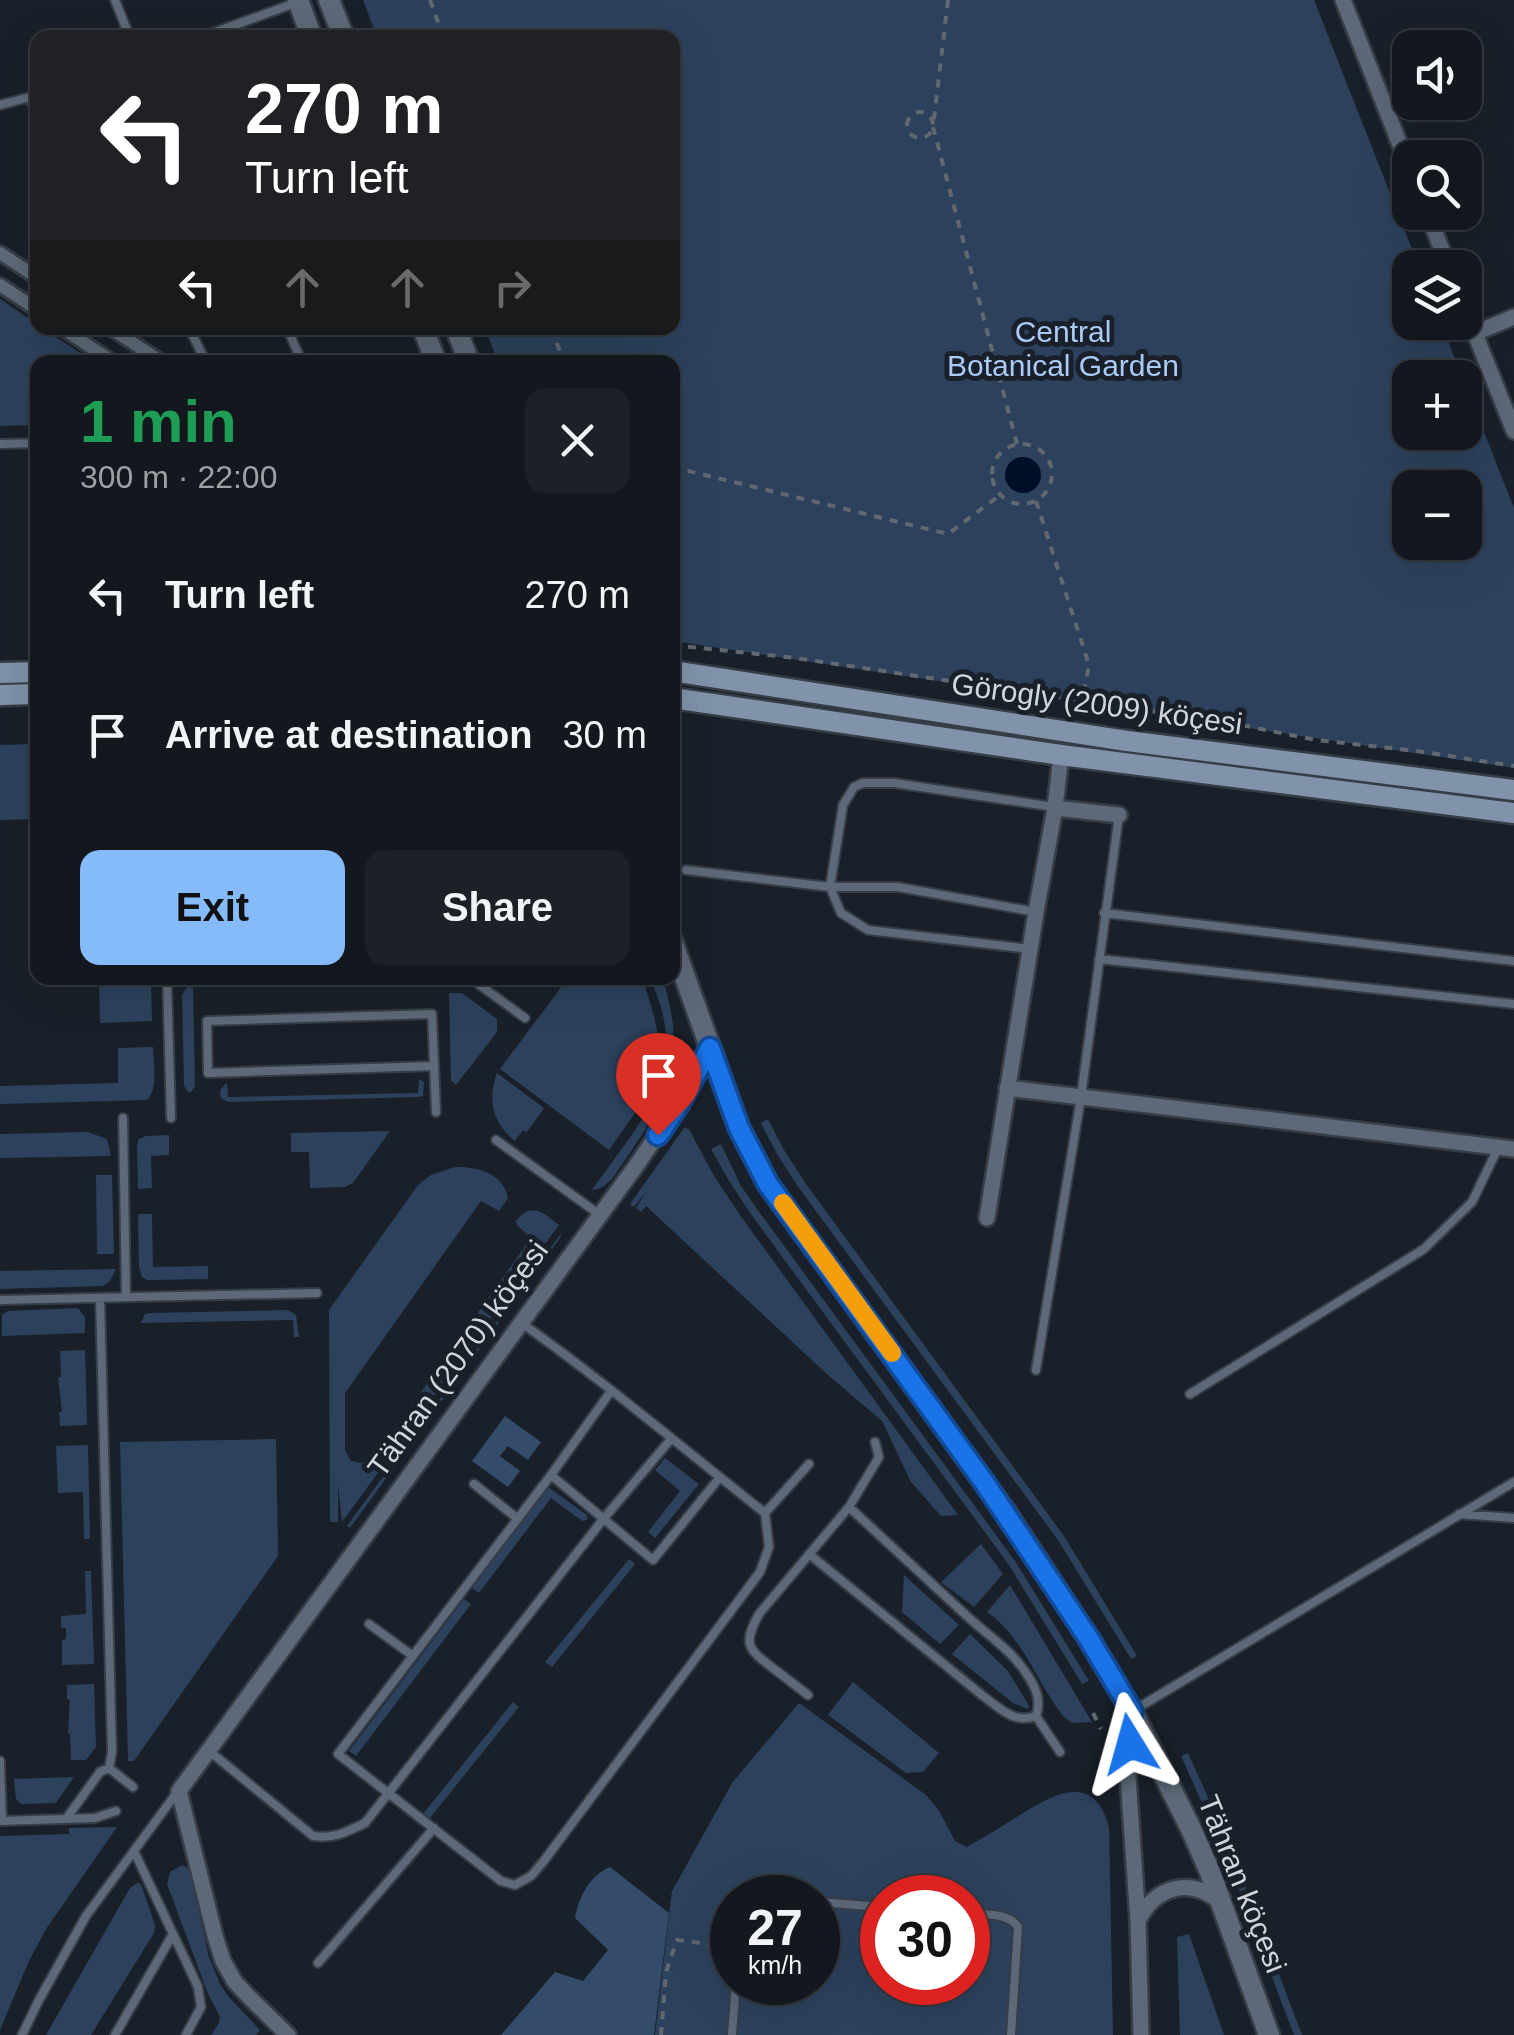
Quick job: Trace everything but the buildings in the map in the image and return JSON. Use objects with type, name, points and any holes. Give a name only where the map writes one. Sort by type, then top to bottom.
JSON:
[{"type":"main road","points":[[0,673],[30,672]]},
{"type":"main road","name":"Görogly (2009) köçesi","points":[[680,672],[1127,741],[1514,790]]},
{"type":"main road","points":[[0,695],[30,694]]},
{"type":"main road","name":"Görogly (2009) köçesi","points":[[680,699],[1061,755],[1514,813]]},
{"type":"street","points":[[329,0],[341,30]]},
{"type":"street","points":[[1342,0],[1398,140]]},
{"type":"street","points":[[298,1],[309,30]]},
{"type":"street","points":[[0,253],[30,273]]},
{"type":"street","points":[[0,285],[30,305]]},
{"type":"street","points":[[1482,330],[1514,317]]},
{"type":"street","points":[[73,335],[103,355]]},
{"type":"street","points":[[121,335],[151,355]]},
{"type":"street","points":[[1478,340],[1514,430]]},
{"type":"street","points":[[987,1218],[1061,755]]},
{"type":"street","points":[[1055,808],[1119,814]]},
{"type":"street","points":[[680,963],[710,1048]]},
{"type":"street","name":"Tähran (2070) köçesi","points":[[178,1791],[523,1324],[679,1104],[710,1048]]},
{"type":"street","name":"Tähran köçesi","points":[[710,1048],[739,1128],[768,1184],[1007,1514],[1132,1711],[1191,1829],[1270,2035]]},
{"type":"street","points":[[1007,1088],[1506,1148]]},
{"type":"street","points":[[1132,1711],[1128,1777],[1141,2035]]},
{"type":"street","points":[[178,1791],[224,1960],[235,1982],[288,2035]]},
{"type":"street","points":[[1138,1921],[1154,1899],[1176,1888],[1202,1890],[1222,1904]]},
{"type":"lane","points":[[115,0],[127,30]]},
{"type":"lane","points":[[221,30],[298,1]]},
{"type":"lane","points":[[0,106],[30,97]]},
{"type":"lane","points":[[0,444],[30,443]]},
{"type":"lane","points":[[1030,949],[868,930],[841,912],[830,888],[843,804],[854,787],[894,782],[1055,808]]},
{"type":"lane","points":[[1036,1370],[1081,1097],[1119,814]]},
{"type":"lane","points":[[686,870],[830,888],[898,888],[1036,912]]},
{"type":"lane","points":[[1104,914],[1514,961]]},
{"type":"lane","points":[[1098,959],[1514,1004]]},
{"type":"lane","points":[[167,985],[172,1118]]},
{"type":"lane","points":[[480,985],[525,1018]]},
{"type":"lane","points":[[434,1066],[208,1073],[207,1021],[432,1014],[436,1112]]},
{"type":"lane","points":[[123,1118],[126,1297]]},
{"type":"lane","points":[[496,1140],[600,1215]]},
{"type":"lane","points":[[1190,1394],[1424,1249],[1472,1202],[1506,1148]]},
{"type":"lane","points":[[0,1300],[317,1293]]},
{"type":"lane","points":[[66,1819],[100,1772],[108,1768],[112,1752],[100,1298]]},
{"type":"lane","points":[[523,1324],[611,1391],[765,1513],[769,1546],[760,1572],[531,1876],[514,1884],[501,1881],[338,1754],[611,1391]]},
{"type":"lane","points":[[208,1750],[312,1836],[341,1836],[365,1823],[604,1518],[671,1439]]},
{"type":"lane","points":[[808,1694],[754,1654],[749,1642],[750,1629],[848,1506],[879,1457],[875,1442]]},
{"type":"lane","points":[[765,1513],[809,1464]]},
{"type":"lane","points":[[551,1475],[652,1560],[720,1477]]},
{"type":"lane","points":[[1132,1711],[1514,1482]]},
{"type":"lane","points":[[474,1484],[518,1519]]},
{"type":"lane","points":[[848,1506],[1016,1660],[1036,1691],[1036,1716],[1060,1752]]},
{"type":"lane","points":[[1459,1514],[1514,1518]]},
{"type":"lane","points":[[809,1554],[1013,1718],[1026,1720],[1036,1716]]},
{"type":"lane","points":[[369,1624],[413,1656]]},
{"type":"lane","points":[[0,1761],[1,1821],[96,1818],[116,1811]]},
{"type":"lane","points":[[108,1768],[134,1787]]},
{"type":"lane","points":[[22,2035],[86,1916],[178,1791]]},
{"type":"lane","points":[[318,1963],[434,1828]]},
{"type":"lane","points":[[134,1851],[198,1988],[202,2007],[186,2035]]},
{"type":"lane","points":[[990,1916],[1006,1917],[1018,1927],[1011,2035]]},
{"type":"lane","points":[[114,2035],[174,1934]]},
{"type":"lane","points":[[732,2035],[734,2005]]},
{"type":"path","points":[[430,0],[441,30]]},
{"type":"path","points":[[948,0],[933,127],[926,137],[918,138],[910,134],[907,122],[920,111],[932,117],[933,127],[1017,444]]},
{"type":"path","points":[[1017,444],[1036,447],[1050,460],[1050,488],[1036,501],[1017,504],[1000,495],[992,478],[995,460],[1017,444]]},
{"type":"path","points":[[680,469],[948,534],[1000,495]]},
{"type":"path","points":[[1036,501],[1089,664],[1076,732]]},
{"type":"path","points":[[680,645],[796,658],[1082,700],[1316,740],[1514,766]]},
{"type":"path","points":[[1093,1713],[1102,1728]]},
{"type":"path","points":[[661,2035],[666,1972],[677,1940],[710,1945]]},
{"type":"green space","name":"Central Botanical Garden","points":[[363,0],[1314,0],[1392,198],[1392,230],[1404,230],[1412,250],[1392,250],[1392,340],[1448,340],[1455,360],[1392,360],[1392,450],[1482,450],[1482,427],[1514,508],[1514,768],[680,642],[680,355],[495,355],[488,335],[680,335],[680,30],[374,30]]},
{"type":"green space","points":[[0,299],[30,319],[30,335],[53,335],[83,355],[30,355],[30,425],[0,426]]},
{"type":"green space","points":[[30,744],[30,819],[0,820],[0,745]]},
{"type":"green space","points":[[99,985],[151,985],[152,1021],[100,1023]]},
{"type":"green space","points":[[193,985],[195,1086],[188,1092],[184,1086],[182,995]]},
{"type":"green space","points":[[563,985],[644,985],[657,1032],[657,1070],[640,1105],[609,1150],[500,1069]]},
{"type":"green space","points":[[653,985],[664,985],[673,1030],[670,1074],[663,1095],[611,1180],[592,1190],[648,1109],[658,1088],[666,1041]]},
{"type":"green space","points":[[449,993],[462,993],[497,1019],[497,1032],[456,1085],[451,1080]]},
{"type":"green space","points":[[153,1047],[154,1082],[147,1100],[0,1104],[0,1086],[118,1083],[118,1048]]},
{"type":"green space","points":[[497,1073],[544,1108],[527,1132],[523,1130],[515,1141],[494,1111],[492,1093]]},
{"type":"green space","points":[[419,1079],[424,1082],[423,1096],[418,1097],[228,1102],[220,1094],[227,1083],[228,1097],[418,1093]]},
{"type":"green space","points":[[768,1119],[806,1184],[1064,1536],[1137,1656],[1131,1659],[1058,1540],[799,1188],[761,1123]]},
{"type":"green space","points":[[684,1128],[689,1129],[742,1218],[958,1515],[941,1516],[911,1482],[882,1421],[646,1206],[641,1212],[636,1208],[647,1191],[634,1207],[630,1204]]},
{"type":"green space","points":[[390,1131],[353,1183],[345,1187],[310,1188],[309,1152],[291,1152],[291,1133]]},
{"type":"green space","points":[[88,1132],[107,1139],[111,1156],[0,1158],[0,1134]]},
{"type":"green space","points":[[169,1135],[169,1155],[151,1156],[152,1188],[138,1189],[139,1139]]},
{"type":"green space","points":[[721,1144],[741,1186],[1015,1561],[1089,1681],[1082,1684],[1009,1565],[750,1213],[711,1149]]},
{"type":"green space","points":[[455,1167],[472,1168],[495,1177],[508,1198],[499,1211],[481,1201],[345,1393],[345,1450],[351,1461],[362,1463],[379,1451],[531,1238],[516,1221],[532,1210],[559,1225],[342,1522],[338,1485],[338,1522],[330,1522],[329,1310],[418,1185],[431,1175]]},
{"type":"green space","points":[[96,1175],[112,1175],[114,1254],[97,1254]]},
{"type":"green space","points":[[138,1214],[152,1214],[153,1267],[208,1266],[208,1279],[142,1277]]},
{"type":"green space","points":[[562,1232],[350,1528],[347,1526]]},
{"type":"green space","points":[[116,1269],[103,1286],[0,1289],[0,1271]]},
{"type":"green space","points":[[78,1308],[85,1317],[85,1333],[2,1336],[2,1315],[8,1311]]},
{"type":"green space","points":[[288,1310],[296,1315],[299,1337],[294,1337],[293,1320],[141,1323],[145,1314],[151,1313]]},
{"type":"green space","points":[[85,1350],[87,1425],[60,1426],[60,1351]]},
{"type":"green space","points":[[276,1439],[278,1556],[134,1761],[128,1761],[120,1442]]},
{"type":"green space","points":[[88,1445],[90,1539],[84,1539],[83,1492],[58,1493],[56,1446]]},
{"type":"green space","points":[[665,1458],[699,1484],[655,1538],[648,1532],[680,1491],[655,1470]]},
{"type":"green space","points":[[548,1487],[587,1515],[587,1520],[582,1521],[551,1498],[479,1593],[472,1588]]},
{"type":"green space","points":[[981,1544],[1003,1574],[974,1607],[941,1582]]},
{"type":"green space","points":[[629,1559],[635,1564],[552,1667],[545,1662]]},
{"type":"green space","points":[[85,1571],[91,1571],[94,1664],[62,1665],[66,1628],[61,1628],[61,1616],[86,1614]]},
{"type":"green space","points":[[904,1575],[959,1625],[940,1644],[902,1612]]},
{"type":"green space","points":[[1010,1585],[1092,1722],[1072,1723],[1063,1716],[1011,1634],[987,1612]]},
{"type":"green space","points":[[464,1599],[471,1604],[356,1756],[349,1751]]},
{"type":"green space","points":[[970,1634],[1008,1671],[1028,1709],[1013,1703],[952,1654]]},
{"type":"green space","points":[[853,1682],[939,1753],[923,1772],[906,1773],[828,1715]]},
{"type":"green space","points":[[94,1684],[96,1747],[86,1760],[71,1760],[67,1685]]},
{"type":"green space","points":[[513,1702],[519,1707],[430,1818],[423,1814]]},
{"type":"green space","points":[[799,1703],[926,1795],[955,1841],[967,1847],[1055,1796],[1081,1793],[1102,1809],[1109,1827],[1113,2035],[655,2035],[672,1891],[732,1783]]},
{"type":"green space","points":[[1188,1753],[1233,1853],[1302,2035],[1294,2035],[1226,1856],[1181,1756]]},
{"type":"green space","points":[[74,1777],[56,1803],[21,1804],[16,1799],[14,1779]]},
{"type":"green space","points":[[117,1827],[46,1929],[0,2030],[0,1836],[69,1834],[69,1828]]},
{"type":"green space","points":[[182,1865],[191,1875],[209,1957],[220,1984],[260,2030],[256,2035],[211,2035],[220,2017],[167,1884],[170,1872]]},
{"type":"green space","points":[[141,1884],[155,1925],[154,1933],[91,2035],[46,2035],[130,1888]]},
{"type":"green space","points":[[1189,1934],[1224,2035],[1180,2035],[1177,1937]]},
{"type":"shaded area","points":[[1023,457],[1036,462],[1041,475],[1036,488],[1023,493],[1010,488],[1005,475],[1010,462]]},
{"type":"shaded area","points":[[505,1416],[541,1442],[528,1460],[508,1446],[500,1456],[520,1471],[508,1487],[472,1461]]},
{"type":"shaded area","points":[[610,1867],[669,1913],[654,2035],[501,2035],[555,1972],[583,1981],[608,1950],[575,1918],[586,1888]]},
{"type":"slow traffic","points":[[783,1203],[892,1353]]},
{"type":"route","points":[[658,1135],[710,1048],[739,1128],[768,1184],[1007,1514],[1089,1639],[1132,1711],[1130,1744]]}]
